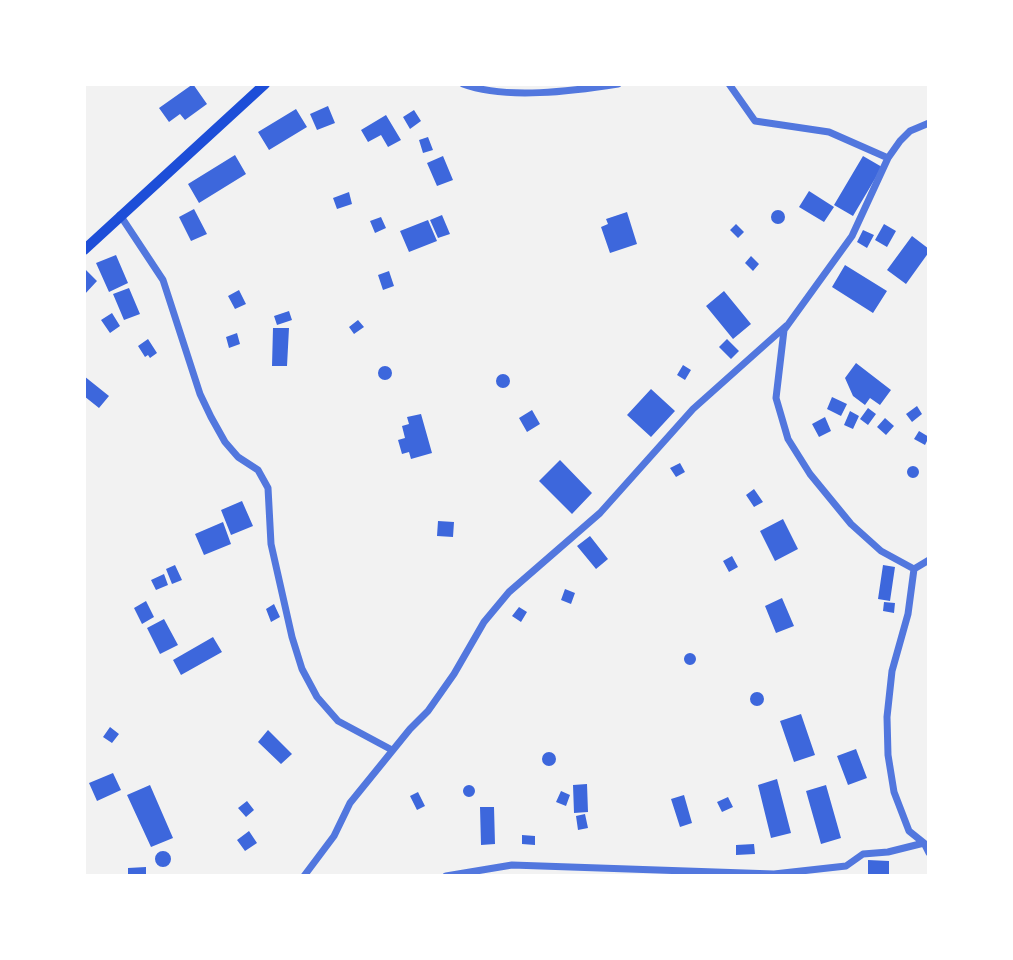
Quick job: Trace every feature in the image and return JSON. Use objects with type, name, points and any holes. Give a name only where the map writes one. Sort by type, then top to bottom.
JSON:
[{"type":"main road","points":[[84,250],[265,84]]},
{"type":"street","points":[[463,84],[473,88],[571,91],[618,84]]},
{"type":"street","points":[[729,84],[755,121],[829,132],[888,158]]},
{"type":"street","points":[[304,876],[334,836],[350,803],[428,711],[484,622],[509,592],[600,513],[693,409],[786,326],[852,236],[888,158],[910,131],[929,123]]},
{"type":"street","points":[[120,215],[163,280],[200,394],[211,417],[225,442],[238,457],[258,470],[268,488],[271,544],[302,669],[317,697],[338,721],[392,750]]},
{"type":"street","points":[[786,326],[778,366],[776,398],[788,439],[810,474],[851,524],[881,551],[914,569]]},
{"type":"street","points":[[914,569],[929,560]]},
{"type":"street","points":[[914,569],[908,614],[892,671],[887,717],[888,755],[894,792],[909,831],[924,843],[929,853]]},
{"type":"street","points":[[446,876],[512,865],[774,874],[846,866],[863,854],[888,852],[924,843]]},
{"type":"building","points":[[193,84],[207,104],[185,120],[180,114],[169,122],[159,108]]},
{"type":"building","points":[[328,106],[335,123],[317,130],[310,114]]},
{"type":"building","points":[[296,109],[307,127],[269,150],[258,132]]},
{"type":"building","points":[[414,110],[421,121],[410,129],[403,117]]},
{"type":"building","points":[[386,115],[401,140],[388,147],[381,135],[368,142],[361,130]]},
{"type":"building","points":[[428,137],[433,150],[423,153],[419,140]]},
{"type":"building","points":[[235,155],[246,174],[199,203],[188,184]]},
{"type":"building","points":[[443,156],[453,180],[437,186],[427,163]]},
{"type":"building","points":[[863,156],[882,167],[853,216],[834,205]]},
{"type":"building","points":[[809,191],[834,207],[824,222],[799,207]]},
{"type":"building","points":[[349,192],[352,204],[337,209],[333,198]]},
{"type":"building","points":[[194,209],[207,234],[191,241],[179,217]]},
{"type":"building","points":[[778,210],[785,217],[778,224],[771,217]]},
{"type":"building","points":[[627,212],[637,244],[610,253],[601,227],[608,224],[606,219]]},
{"type":"building","points":[[442,215],[450,234],[438,238],[430,220]]},
{"type":"building","points":[[381,217],[386,228],[375,233],[370,221]]},
{"type":"building","points":[[428,220],[437,241],[409,252],[400,231]]},
{"type":"building","points":[[736,224],[744,232],[738,238],[730,230]]},
{"type":"building","points":[[884,224],[896,231],[887,247],[875,240]]},
{"type":"building","points":[[863,230],[874,235],[867,248],[857,242]]},
{"type":"building","points":[[912,236],[929,252],[906,284],[887,270]]},
{"type":"building","points":[[116,255],[128,283],[109,292],[96,263]]},
{"type":"building","points":[[751,256],[759,264],[753,271],[745,263]]},
{"type":"building","points":[[845,265],[887,291],[873,313],[832,287]]},
{"type":"building","points":[[84,268],[97,281],[84,295]]},
{"type":"building","points":[[389,271],[394,286],[383,290],[378,275]]},
{"type":"building","points":[[129,288],[140,314],[124,320],[113,294]]},
{"type":"building","points":[[239,290],[246,304],[235,309],[228,296]]},
{"type":"building","points":[[724,291],[751,324],[733,339],[706,306]]},
{"type":"building","points":[[289,311],[292,320],[277,325],[274,316]]},
{"type":"building","points":[[112,313],[120,326],[110,333],[101,320]]},
{"type":"building","points":[[358,320],[364,327],[354,334],[349,327]]},
{"type":"building","points":[[273,328],[289,328],[287,366],[272,366]]},
{"type":"building","points":[[237,333],[240,344],[229,348],[226,337]]},
{"type":"building","points":[[148,339],[157,353],[150,358],[148,355],[145,357],[138,346]]},
{"type":"building","points":[[727,339],[739,351],[731,359],[719,347]]},
{"type":"building","points":[[856,363],[891,390],[880,405],[870,398],[865,405],[853,396],[845,378]]},
{"type":"building","points":[[683,365],[691,370],[685,380],[677,375]]},
{"type":"building","points":[[385,366],[392,373],[385,380],[378,373]]},
{"type":"building","points":[[503,374],[510,381],[503,388],[496,381]]},
{"type":"building","points":[[84,376],[109,396],[99,408],[84,396]]},
{"type":"building","points":[[651,389],[675,411],[651,437],[627,415]]},
{"type":"building","points":[[832,397],[847,404],[841,416],[827,409]]},
{"type":"building","points":[[917,406],[922,414],[912,422],[906,414]]},
{"type":"building","points":[[868,408],[876,414],[868,425],[860,419]]},
{"type":"building","points":[[532,410],[540,424],[527,432],[519,418]]},
{"type":"building","points":[[850,411],[859,416],[853,429],[844,425]]},
{"type":"building","points":[[421,414],[432,453],[411,459],[409,452],[402,454],[398,440],[405,438],[402,426],[409,424],[407,417]]},
{"type":"building","points":[[825,417],[831,431],[819,437],[812,424]]},
{"type":"building","points":[[885,418],[894,426],[886,435],[877,427]]},
{"type":"building","points":[[919,431],[929,437],[925,445],[914,439]]},
{"type":"building","points":[[560,460],[592,493],[572,514],[539,481]]},
{"type":"building","points":[[680,463],[685,472],[676,477],[670,468]]},
{"type":"building","points":[[913,466],[919,472],[913,478],[907,472]]},
{"type":"building","points":[[754,489],[763,502],[754,507],[746,495]]},
{"type":"building","points":[[242,501],[253,526],[231,535],[221,510]]},
{"type":"building","points":[[783,519],[798,549],[775,561],[760,531]]},
{"type":"building","points":[[438,521],[454,522],[453,537],[437,536]]},
{"type":"building","points":[[223,522],[231,544],[204,555],[195,534]]},
{"type":"building","points":[[590,536],[608,559],[596,569],[577,546]]},
{"type":"building","points":[[732,556],[738,567],[729,572],[723,561]]},
{"type":"building","points":[[175,565],[182,580],[172,584],[166,569]]},
{"type":"building","points":[[883,565],[895,567],[890,601],[878,599]]},
{"type":"building","points":[[164,574],[168,585],[156,590],[151,580]]},
{"type":"building","points":[[565,589],[575,593],[571,604],[561,600]]},
{"type":"building","points":[[782,598],[794,626],[776,633],[765,606]]},
{"type":"building","points":[[146,601],[154,617],[142,624],[134,608]]},
{"type":"building","points":[[884,602],[895,603],[894,613],[883,611]]},
{"type":"building","points":[[274,604],[280,617],[271,622],[266,609]]},
{"type":"building","points":[[519,607],[527,612],[521,622],[512,616]]},
{"type":"building","points":[[164,619],[178,645],[160,654],[147,628]]},
{"type":"building","points":[[213,637],[222,652],[181,675],[173,660]]},
{"type":"building","points":[[690,653],[696,659],[690,665],[684,659]]},
{"type":"building","points":[[757,692],[764,699],[757,706],[750,699]]},
{"type":"building","points":[[801,714],[815,755],[794,762],[780,721]]},
{"type":"building","points":[[110,727],[119,734],[112,743],[103,737]]},
{"type":"building","points":[[268,730],[292,754],[281,764],[258,742]]},
{"type":"building","points":[[856,749],[867,778],[848,785],[837,756]]},
{"type":"building","points":[[549,752],[556,759],[549,766],[542,759]]},
{"type":"building","points":[[113,773],[121,790],[97,801],[89,783]]},
{"type":"building","points":[[777,779],[791,833],[771,838],[758,785]]},
{"type":"building","points":[[587,784],[588,812],[574,813],[573,785]]},
{"type":"building","points":[[150,785],[173,838],[151,847],[127,795]]},
{"type":"building","points":[[469,785],[475,791],[469,797],[463,791]]},
{"type":"building","points":[[826,785],[841,838],[821,844],[806,791]]},
{"type":"building","points":[[561,791],[570,795],[566,806],[556,802]]},
{"type":"building","points":[[418,792],[425,806],[417,810],[410,796]]},
{"type":"building","points":[[684,795],[692,823],[680,827],[671,799]]},
{"type":"building","points":[[728,797],[733,807],[722,812],[717,802]]},
{"type":"building","points":[[247,801],[254,810],[246,817],[238,808]]},
{"type":"building","points":[[480,807],[494,807],[495,844],[481,845]]},
{"type":"building","points":[[585,814],[588,828],[578,830],[576,816]]},
{"type":"building","points":[[249,831],[257,843],[245,851],[237,840]]},
{"type":"building","points":[[522,835],[535,836],[535,845],[522,844]]},
{"type":"building","points":[[754,844],[755,854],[736,855],[736,845]]},
{"type":"building","points":[[160,851],[166,851],[171,859],[169,865],[160,867],[155,862],[155,856]]},
{"type":"building","points":[[868,860],[889,861],[889,876],[868,876]]},
{"type":"building","points":[[146,867],[146,876],[128,876],[128,868]]}]
